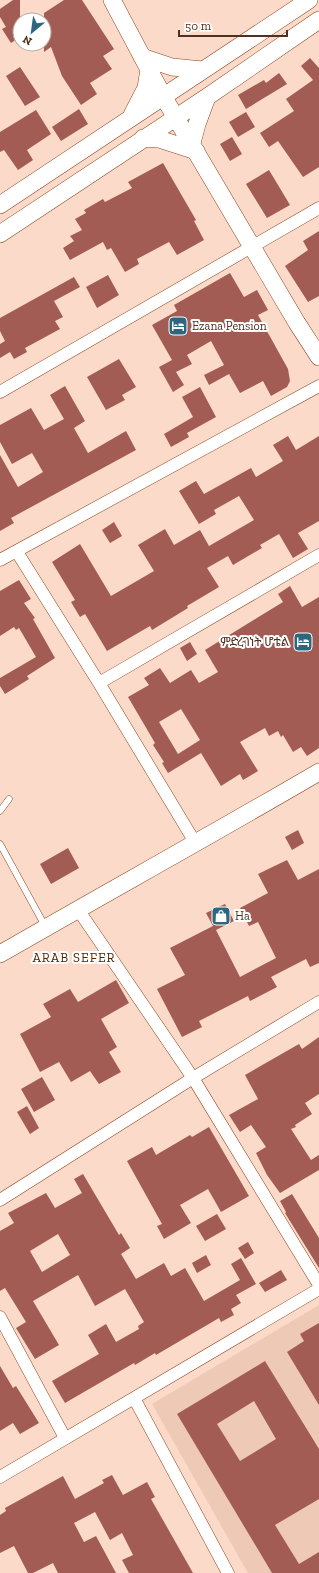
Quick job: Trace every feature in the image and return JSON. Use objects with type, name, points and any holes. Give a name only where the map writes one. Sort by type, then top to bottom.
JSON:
[{"type":"street","points":[[112,0],[163,96],[297,323],[319,357]]},
{"type":"street","points":[[0,205],[309,0]]},
{"type":"street","points":[[0,232],[207,97],[319,20]]},
{"type":"street","points":[[146,63],[202,70]]},
{"type":"street","points":[[131,117],[146,88],[146,63]]},
{"type":"street","points":[[194,147],[197,124],[207,97]]},
{"type":"street","points":[[143,138],[194,147]]},
{"type":"street","points":[[0,392],[319,208]]},
{"type":"street","points":[[0,560],[319,386]]},
{"type":"street","points":[[17,552],[99,683],[196,844]]},
{"type":"street","points":[[99,683],[319,555]]},
{"type":"street","points":[[0,954],[77,908],[196,844],[319,772]]},
{"type":"street","points":[[77,908],[194,1078],[319,1285]]},
{"type":"street","points":[[0,1200],[194,1078],[319,1002]]},
{"type":"street","points":[[0,1477],[218,1347],[319,1289]]},
{"type":"street","points":[[0,1317],[65,1438]]},
{"type":"street","points":[[134,1398],[228,1573]]},
{"type":"lane","points":[[0,811],[9,799]]},
{"type":"lane","points":[[0,844],[46,927]]},
{"type":"shaded area","points":[[319,1305],[319,1573],[248,1573],[152,1404]]},
{"type":"building","points":[[13,0],[20,0],[20,12],[12,12],[11,43],[2,29],[6,27],[0,17],[0,9]]},
{"type":"building","points":[[64,0],[82,0],[114,49],[103,56],[112,69],[90,83],[97,94],[81,105],[62,76],[52,50],[52,12],[46,12]]},
{"type":"building","points":[[310,58],[319,68],[319,167],[303,177],[278,141],[269,147],[260,133],[294,111],[286,99],[313,80],[301,66]]},
{"type":"building","points":[[20,67],[40,97],[25,106],[6,76]]},
{"type":"building","points":[[279,73],[287,84],[246,109],[238,95],[264,80],[266,83]]},
{"type":"building","points":[[79,109],[88,124],[61,141],[52,127]]},
{"type":"building","points":[[36,110],[51,134],[27,150],[33,160],[18,170],[4,150],[0,152],[0,132]]},
{"type":"building","points":[[246,112],[255,127],[238,137],[229,122]]},
{"type":"building","points":[[232,137],[242,154],[230,161],[220,144]]},
{"type":"building","points":[[163,163],[196,220],[194,221],[204,240],[177,255],[169,242],[137,259],[139,264],[125,272],[111,248],[107,250],[103,242],[70,260],[63,248],[74,241],[70,236],[82,230],[75,219],[86,213],[84,210],[103,199],[105,202],[132,188],[128,182]]},
{"type":"building","points":[[269,170],[290,205],[267,218],[246,184]]},
{"type":"building","points":[[319,231],[319,296],[308,302],[285,266],[308,250],[303,241]]},
{"type":"building","points":[[230,273],[244,297],[257,290],[268,310],[258,315],[288,369],[290,381],[287,387],[271,396],[263,381],[240,393],[229,374],[209,385],[204,375],[224,365],[211,341],[187,355],[192,364],[176,372],[184,385],[173,392],[159,367],[172,360],[152,325],[177,311],[174,305]]},
{"type":"building","points":[[108,275],[119,295],[97,308],[86,287]]},
{"type":"building","points":[[74,277],[80,287],[54,301],[63,317],[55,321],[60,329],[25,348],[27,352],[14,359],[10,352],[0,358],[0,344],[5,341],[0,331],[0,318]]},
{"type":"building","points":[[119,359],[136,387],[122,395],[125,400],[106,410],[87,377]]},
{"type":"building","points":[[65,386],[85,421],[74,428],[88,453],[126,431],[136,450],[11,518],[14,523],[0,531],[0,455],[18,487],[43,472],[32,453],[12,464],[0,442],[0,425],[31,408],[44,430],[64,419],[50,395]]},
{"type":"building","points":[[200,387],[216,417],[187,433],[189,437],[171,447],[164,434],[193,417],[182,397]]},
{"type":"building","points":[[288,436],[296,450],[319,436],[319,521],[298,533],[308,549],[293,558],[279,534],[260,545],[262,548],[233,565],[228,556],[207,568],[219,587],[187,606],[188,608],[152,630],[150,626],[107,651],[85,614],[80,617],[71,602],[75,600],[52,562],[80,544],[111,596],[154,571],[138,545],[165,529],[174,545],[200,530],[209,546],[254,520],[239,496],[214,510],[216,514],[199,524],[179,491],[196,481],[204,494],[251,468],[256,477],[283,461],[273,445]]},
{"type":"building","points":[[114,522],[122,536],[110,543],[102,530]]},
{"type":"building","points":[[19,580],[31,599],[24,603],[35,618],[33,619],[55,658],[27,676],[29,679],[5,694],[0,686],[0,678],[36,657],[19,628],[16,630],[14,627],[0,636],[0,591]]},
{"type":"building","points":[[290,586],[302,607],[319,597],[319,748],[307,756],[301,747],[293,752],[283,735],[281,737],[278,731],[269,736],[265,728],[240,742],[258,771],[243,780],[240,774],[221,786],[201,753],[168,773],[162,763],[164,762],[153,745],[155,743],[128,697],[149,685],[144,678],[160,668],[170,683],[191,670],[199,683],[218,672],[205,650],[283,602],[278,594]],"holes":[[[181,709],[200,740],[178,754],[159,722]]]},
{"type":"building","points":[[190,642],[197,654],[187,661],[180,648]]},
{"type":"building","points":[[298,830],[304,843],[292,850],[285,837]]},
{"type":"building","points":[[68,848],[79,868],[51,884],[40,864]]},
{"type":"building","points":[[287,860],[298,880],[319,869],[319,963],[310,967],[306,959],[271,977],[277,987],[250,1001],[248,996],[199,1021],[202,1027],[182,1037],[157,989],[185,975],[170,948],[213,926],[206,913],[225,904],[234,921],[216,930],[240,977],[276,958],[258,922],[249,926],[240,908],[268,893],[258,874]]},
{"type":"building","points":[[116,980],[129,1003],[101,1019],[117,1047],[109,1052],[121,1072],[99,1084],[90,1071],[71,1082],[59,1062],[40,1072],[20,1034],[51,1017],[43,1004],[70,989],[78,1002]]},
{"type":"building","points":[[319,1037],[319,1094],[305,1103],[312,1114],[295,1125],[296,1127],[291,1129],[311,1160],[319,1155],[319,1170],[280,1193],[267,1175],[256,1153],[266,1147],[251,1125],[240,1132],[229,1115],[258,1099],[245,1075],[299,1044],[302,1049]]},
{"type":"building","points":[[42,1077],[55,1100],[34,1112],[21,1089]]},
{"type":"building","points":[[27,1106],[39,1128],[30,1134],[17,1112]]},
{"type":"building","points":[[209,1127],[249,1196],[221,1212],[208,1189],[180,1205],[191,1223],[164,1239],[157,1226],[162,1224],[127,1161],[152,1147],[156,1155],[190,1135],[192,1137]]},
{"type":"building","points":[[83,1174],[119,1235],[121,1233],[130,1248],[121,1254],[136,1279],[164,1263],[171,1276],[185,1268],[204,1301],[240,1280],[231,1264],[241,1258],[256,1284],[236,1295],[241,1303],[231,1309],[234,1315],[221,1322],[219,1318],[156,1355],[155,1353],[135,1365],[134,1363],[65,1403],[52,1381],[99,1354],[88,1335],[106,1324],[116,1342],[139,1329],[138,1326],[144,1322],[125,1289],[95,1306],[78,1275],[33,1301],[59,1345],[35,1359],[16,1328],[26,1322],[5,1288],[0,1291],[0,1231],[14,1223],[8,1213],[46,1193],[55,1208],[82,1193],[74,1179]],"holes":[[[58,1234],[70,1255],[42,1272],[30,1251]]]},
{"type":"building","points":[[292,1194],[319,1238],[319,1268],[285,1213],[286,1212],[280,1201]]},
{"type":"building","points":[[217,1214],[226,1229],[205,1241],[196,1226]]},
{"type":"building","points":[[248,1242],[254,1253],[245,1259],[238,1248]]},
{"type":"building","points":[[206,1255],[211,1265],[197,1273],[192,1263]]},
{"type":"building","points":[[281,1270],[287,1280],[265,1292],[259,1283]]},
{"type":"building","points":[[319,1323],[319,1405],[287,1352],[304,1341],[300,1334]]},
{"type":"building","points":[[265,1361],[319,1449],[319,1499],[275,1525],[299,1564],[319,1552],[319,1573],[272,1573],[177,1414]],"holes":[[[254,1401],[276,1439],[240,1461],[217,1424]]]},
{"type":"building","points":[[0,1366],[13,1388],[16,1386],[39,1423],[20,1434],[13,1423],[0,1431]]},
{"type":"building","points":[[112,1475],[123,1495],[147,1482],[155,1497],[151,1499],[193,1573],[129,1573],[122,1560],[133,1555],[122,1533],[110,1540],[95,1512],[74,1523],[84,1542],[96,1536],[116,1573],[58,1573],[53,1563],[33,1573],[28,1573],[14,1546],[0,1553],[0,1515],[6,1511],[5,1508],[63,1476],[75,1499],[104,1483],[102,1480]]},
{"type":"place","name":"Ezana Pension","points":[[178,326]]},
{"type":"place","name":"ምድረገነት ሆቴል","points":[[303,642]]},
{"type":"place","name":"Ha","points":[[221,916]]},
{"type":"district","name":"ARAB SEFER","points":[[74,957]]}]
